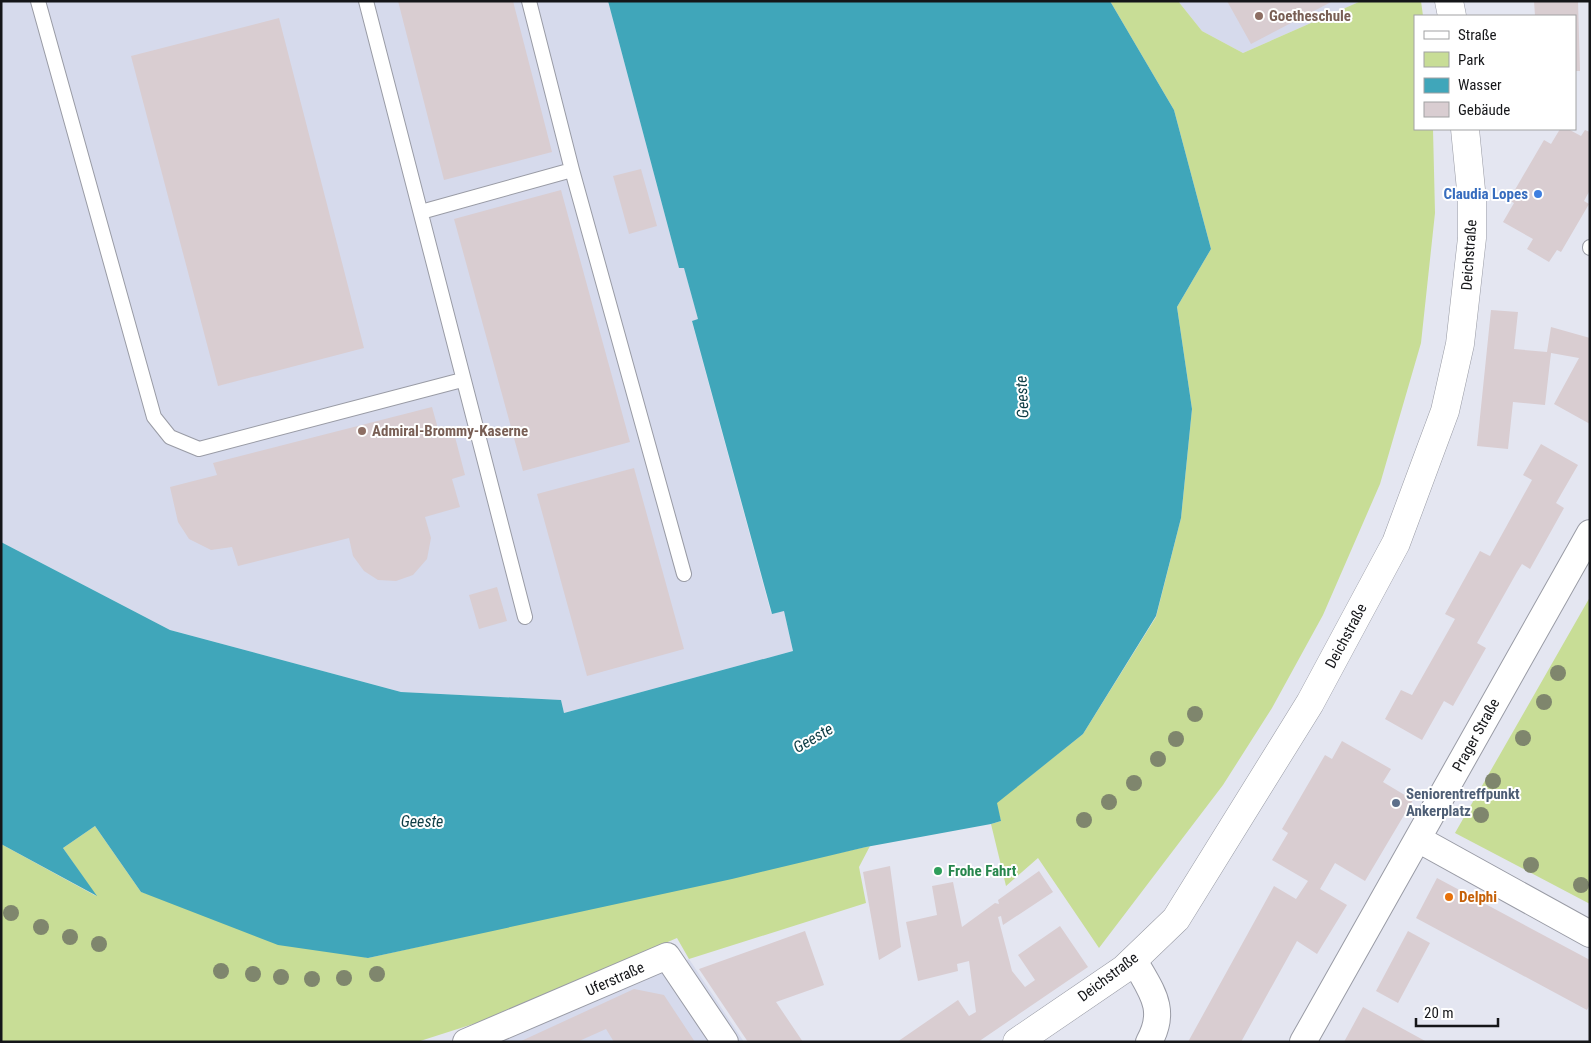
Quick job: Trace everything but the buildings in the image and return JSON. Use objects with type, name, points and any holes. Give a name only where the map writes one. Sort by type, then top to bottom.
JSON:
[{"type":"main road","points":[[1449,1],[1452,15]]},
{"type":"main road","name":"Deichstraße","points":[[1017,1042],[1124,969],[1176,919],[1310,703],[1396,543],[1444,411],[1460,344],[1472,238],[1472,200],[1466,130]]},
{"type":"street","name":"Prager Straße","points":[[1303,1042],[1590,533]]},
{"type":"street","points":[[1418,839],[1590,934]]},
{"type":"street","name":"Uferstraße","points":[[466,1042],[667,956],[725,1042]]},
{"type":"street","points":[[1134,960],[1158,1004],[1157,1026],[1149,1042]]},
{"type":"lane","points":[[38,1],[154,417],[170,438],[199,449],[462,380]]},
{"type":"lane","points":[[366,1],[421,212],[462,380],[525,617]]},
{"type":"lane","points":[[529,1],[572,170],[684,574]]},
{"type":"lane","points":[[421,212],[572,170]]},
{"type":"shaded area","name":"Admiral-Brommy-Kaserne","points":[[1,1],[608,1],[679,268],[684,267],[698,319],[692,322],[771,613],[784,611],[793,651],[564,713],[561,700],[401,692],[170,630],[1,542]]},
{"type":"shaded area","name":"Goetheschule","points":[[1178,1],[1361,1],[1243,53],[1202,31]]},
{"type":"shaded area","points":[[689,959],[744,1042],[501,1042]]},
{"type":"green space","points":[[1110,1],[1178,1],[1202,31],[1243,53],[1361,1],[1421,1],[1423,15],[1414,15],[1414,130],[1433,130],[1435,213],[1421,343],[1380,484],[1323,615],[1272,708],[1223,785],[1099,948],[1038,858],[1006,886],[991,824],[1001,821],[996,803],[1083,734],[1156,617],[1181,518],[1192,409],[1177,307],[1211,249],[1174,110]]},
{"type":"green space","points":[[1590,597],[1590,904],[1455,833]]},
{"type":"green space","points":[[95,826],[141,892],[368,958],[870,846],[859,867],[866,903],[689,959],[677,938],[492,1018],[417,1042],[1,1042],[1,844],[96,896],[63,848]]},
{"type":"water","name":"Geeste","points":[[608,1],[1110,1],[1174,110],[1211,249],[1177,307],[1192,409],[1181,518],[1156,616],[1083,734],[997,803],[1001,821],[866,847],[732,879],[368,958],[278,945],[141,892],[95,826],[63,848],[97,896],[1,844],[1,542],[170,630],[401,692],[561,700],[564,713],[793,651],[784,611],[772,614],[692,321],[698,319],[684,268],[679,268]]},
{"type":"place","name":"Goetheschule","points":[[1259,16]]},
{"type":"place","name":"Claudia Lopes","points":[[1538,194]]},
{"type":"place","name":"Admiral-Brommy-Kaserne","points":[[362,431]]},
{"type":"place","name":"Seniorentreffpunkt Ankerplatz","points":[[1396,803]]},
{"type":"place","name":"Frohe Fahrt","points":[[938,871]]},
{"type":"place","name":"Delphi","points":[[1449,897]]}]
